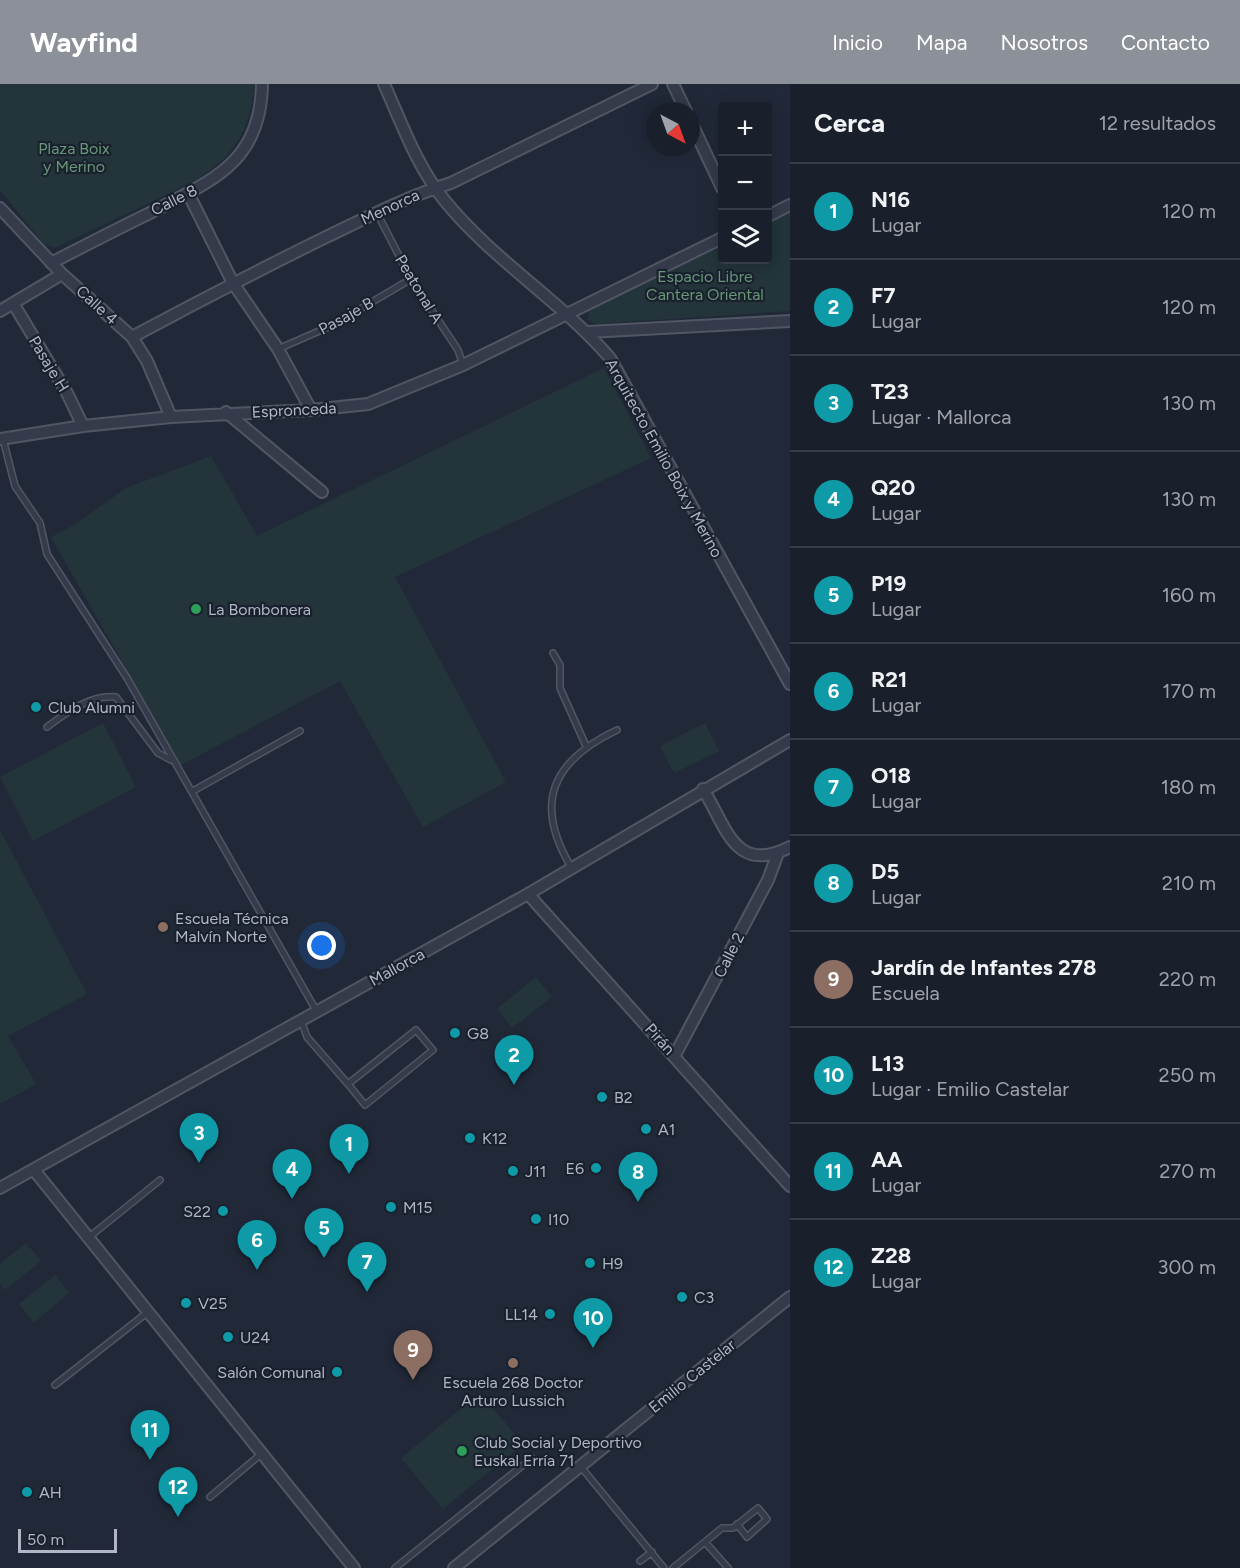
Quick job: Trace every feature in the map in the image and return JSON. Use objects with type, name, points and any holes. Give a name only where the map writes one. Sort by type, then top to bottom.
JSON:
[{"type":"street","name":"Calle 8","points":[[51,263],[212,182],[240,155],[254,131],[262,103],[262,84]]},
{"type":"street","name":"Arquitecto Emilio Boix y Merino","points":[[384,84],[421,165],[436,188],[479,236],[570,315],[610,358],[790,684]]},
{"type":"street","name":"Menorca","points":[[132,337],[233,283],[377,213],[451,183],[652,84]]},
{"type":"street","points":[[673,84],[682,102]]},
{"type":"street","points":[[700,141],[718,178]]},
{"type":"street","points":[[188,193],[233,283],[278,349],[311,410]]},
{"type":"street","points":[[772,214],[790,206]]},
{"type":"street","name":"Calle 4","points":[[1,211],[62,274],[132,337],[147,361],[171,417]]},
{"type":"street","name":"Espronceda","points":[[1,438],[83,426],[171,417],[226,412],[311,410],[368,404],[463,365],[570,315],[718,241]]},
{"type":"street","points":[[0,311],[62,274]]},
{"type":"street","name":"Pasaje H","points":[[13,303],[67,393],[83,426]]},
{"type":"street","points":[[588,332],[790,321]]},
{"type":"street","points":[[226,412],[322,492]]},
{"type":"street","name":"Mallorca","points":[[0,1188],[528,894],[703,789],[790,740]]},
{"type":"street","points":[[703,789],[738,848],[753,856],[762,857],[790,847]]},
{"type":"street","name":"Calle 2","points":[[675,1055],[768,880],[778,853]]},
{"type":"street","name":"Pirán","points":[[528,894],[675,1055],[790,1186]]},
{"type":"street","points":[[34,1170],[87,1239],[354,1568]]},
{"type":"street","name":"Emilio Castelar","points":[[454,1568],[790,1297]]},
{"type":"lane","name":"Peatonal A","points":[[377,213],[411,279],[458,351],[463,365]]},
{"type":"lane","name":"Pasaje B","points":[[278,349],[333,325],[411,279]]},
{"type":"lane","points":[[1,438],[15,486],[40,523],[47,554],[127,678],[317,1012]]},
{"type":"lane","points":[[553,653],[560,665],[560,688],[586,746]]},
{"type":"lane","points":[[47,727],[64,714],[101,695],[116,697],[158,753],[173,760]]},
{"type":"lane","points":[[571,867],[554,834],[553,800],[556,786],[573,756],[586,746],[616,730]]},
{"type":"lane","points":[[193,791],[300,731]]},
{"type":"lane","points":[[301,1020],[307,1037],[365,1105],[433,1050],[416,1030],[348,1084]]},
{"type":"lane","points":[[87,1239],[160,1180]]},
{"type":"lane","points":[[55,1384],[148,1312]]},
{"type":"lane","points":[[210,1497],[261,1454]]},
{"type":"lane","points":[[395,1568],[532,1458]]},
{"type":"lane","points":[[581,1467],[664,1568]]},
{"type":"lane","points":[[673,1568],[722,1528],[733,1528],[737,1524],[758,1508],[767,1520],[747,1537],[737,1524]]},
{"type":"lane","points":[[705,1542],[728,1568]]},
{"type":"lane","points":[[640,1561],[651,1552]]},
{"type":"green space","name":"Plaza Boix y Merino","points":[[0,84],[254,84],[251,110],[244,131],[220,162],[186,185],[54,248],[43,243],[0,190]]},
{"type":"green space","name":"Espacio Libre Cantera Oriental","points":[[790,210],[790,311],[595,324],[588,320],[589,308],[718,245],[718,264],[772,264],[772,219]]},
{"type":"green space","points":[[604,368],[651,458],[395,577],[506,782],[423,827],[340,681],[181,765],[51,537],[74,525],[126,488],[211,456],[257,536]]},
{"type":"green space","points":[[103,723],[136,787],[33,841],[0,777]]},
{"type":"green space","points":[[705,723],[719,751],[674,773],[660,746]]},
{"type":"green space","points":[[0,830],[87,994],[8,1036],[36,1084],[0,1104]]},
{"type":"green space","points":[[536,977],[552,997],[512,1028],[497,1009]]},
{"type":"green space","points":[[26,1243],[41,1261],[5,1290],[0,1284],[0,1264]]},
{"type":"green space","points":[[55,1275],[69,1293],[34,1323],[19,1304]]},
{"type":"green space","name":"Club Social y Deportivo Euskal Erría 71","points":[[480,1393],[523,1444],[443,1509],[401,1458]]},
{"type":"place","name":"La Bombonera","points":[[196,609]]},
{"type":"place","name":"Club Alumni","points":[[36,707]]},
{"type":"place","name":"Escuela Técnica Malvín Norte","points":[[163,927]]},
{"type":"place","name":"G8","points":[[455,1033]]},
{"type":"place","name":"F7","points":[[514,1085]]},
{"type":"place","name":"B2","points":[[602,1097]]},
{"type":"place","name":"A1","points":[[646,1129]]},
{"type":"place","name":"K12","points":[[470,1138]]},
{"type":"place","name":"T23","points":[[199,1163]]},
{"type":"place","name":"E6","points":[[596,1168]]},
{"type":"place","name":"J11","points":[[513,1171]]},
{"type":"place","name":"N16","points":[[349,1174]]},
{"type":"place","name":"Q20","points":[[292,1199]]},
{"type":"place","name":"D5","points":[[638,1202]]},
{"type":"place","name":"M15","points":[[391,1207]]},
{"type":"place","name":"S22","points":[[223,1211]]},
{"type":"place","name":"I10","points":[[536,1219]]},
{"type":"place","name":"P19","points":[[324,1258]]},
{"type":"place","name":"H9","points":[[590,1263]]},
{"type":"place","name":"R21","points":[[257,1270]]},
{"type":"place","name":"O18","points":[[367,1292]]},
{"type":"place","name":"C3","points":[[682,1297]]},
{"type":"place","name":"V25","points":[[186,1303]]},
{"type":"place","name":"LL14","points":[[550,1314]]},
{"type":"place","name":"U24","points":[[228,1337]]},
{"type":"place","name":"L13","points":[[593,1348]]},
{"type":"place","name":"Escuela 268 Doctor Arturo Lussich","points":[[513,1363]]},
{"type":"place","name":"Salón Comunal","points":[[337,1372]]},
{"type":"place","name":"Jardín de Infantes 278","points":[[413,1380]]},
{"type":"place","name":"Club Social y Deportivo Euskal Erría 71","points":[[462,1451]]},
{"type":"place","name":"AA","points":[[150,1460]]},
{"type":"place","name":"AH","points":[[27,1492]]},
{"type":"place","name":"Z28","points":[[178,1517]]}]
